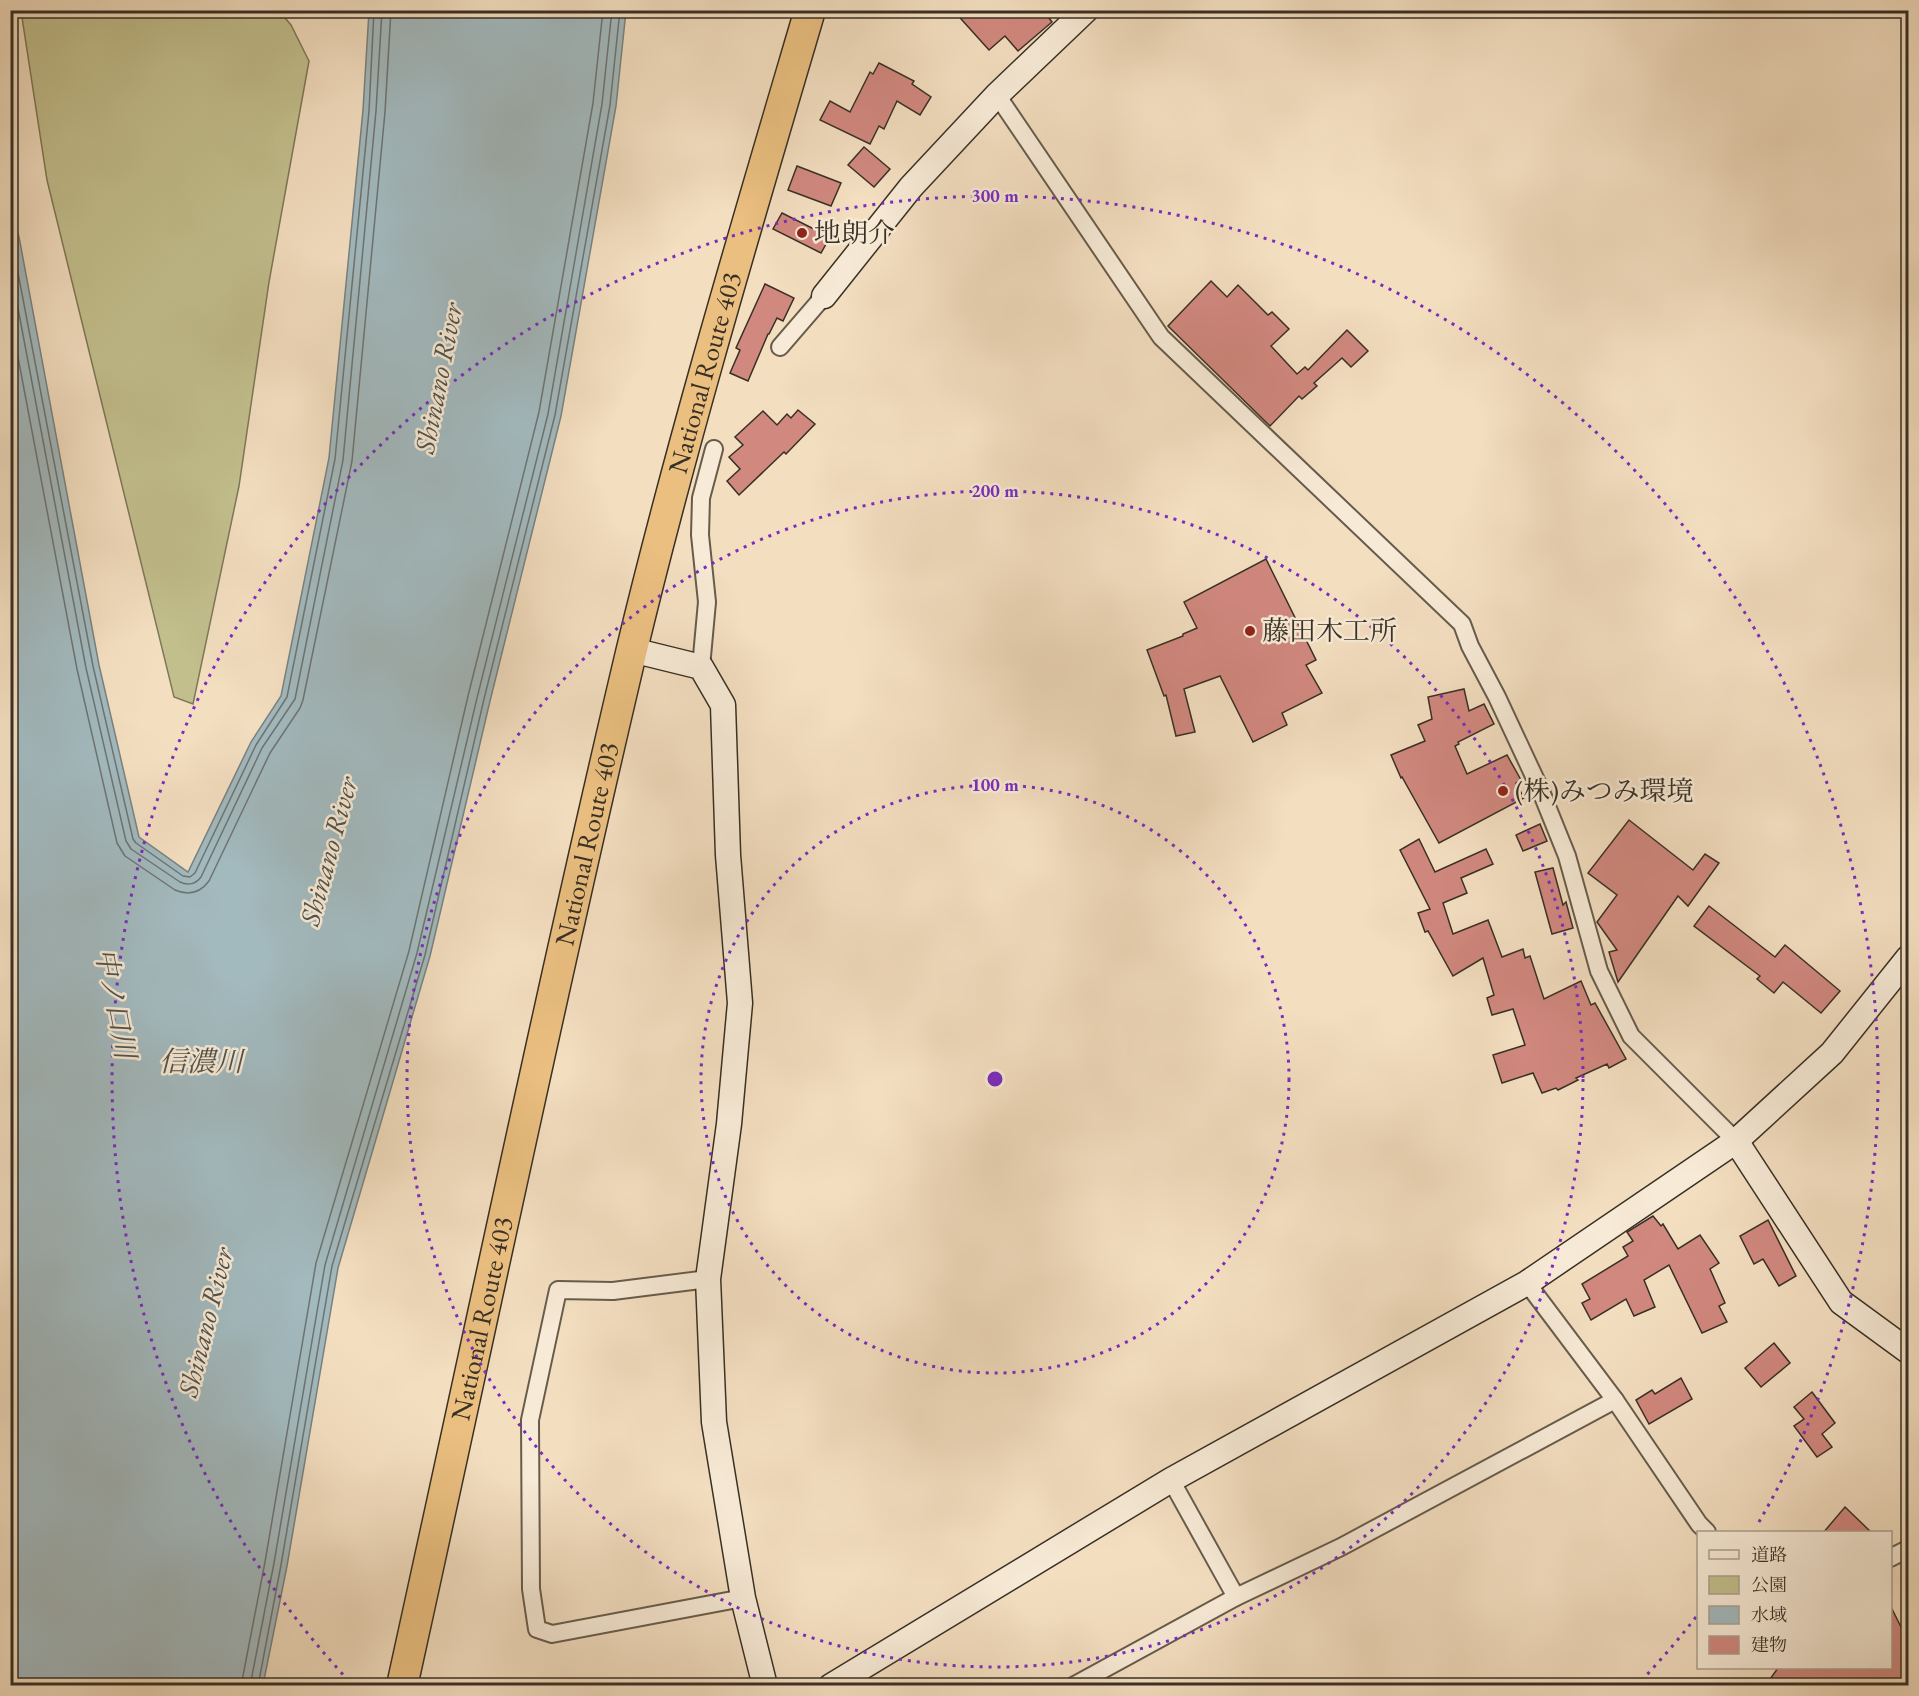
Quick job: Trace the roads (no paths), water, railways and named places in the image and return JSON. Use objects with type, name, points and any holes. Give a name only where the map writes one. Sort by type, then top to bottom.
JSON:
[{"type":"highway","name":"National Route 403","points":[[402,1686],[632,650],[710,350],[810,10]]},
{"type":"street","points":[[780,347],[824,296],[910,187],[997,95],[1086,10]]},
{"type":"street","points":[[997,95],[1161,337],[1462,624],[1470,646],[1502,707],[1540,789],[1567,856],[1599,971],[1631,1036],[1736,1141],[1841,1302],[1908,1352]]},
{"type":"street","points":[[714,449],[701,498],[700,535],[707,602],[701,668],[723,705],[728,855],[740,1003],[729,1124],[708,1279],[714,1422],[744,1598],[765,1686]]},
{"type":"street","points":[[632,650],[701,668]]},
{"type":"street","points":[[831,1686],[1171,1480],[1527,1283],[1736,1141],[1832,1053],[1908,958]]},
{"type":"street","points":[[708,1279],[613,1291],[558,1290],[530,1420],[531,1589],[537,1629],[552,1634],[744,1598]]},
{"type":"street","points":[[1527,1283],[1615,1400],[1705,1531]]},
{"type":"street","points":[[1073,1686],[1236,1597],[1341,1547],[1615,1400]]},
{"type":"street","points":[[1171,1480],[1236,1597]]},
{"type":"water","name":"信濃川","points":[[369,11],[626,11],[616,106],[561,416],[490,701],[430,956],[338,1268],[287,1566],[263,1685],[11,1685],[11,212],[19,237],[99,665],[139,837],[188,872],[251,742],[281,696],[329,458],[363,110]]},
{"type":"place","name":"地朗介","points":[[802,233]]},
{"type":"place","name":"藤田木工所","points":[[1250,631]]},
{"type":"place","name":"(株)みつみ環境","points":[[1503,791]]},
{"type":"water label","name":"Shinano River","points":[[438,378]]},
{"type":"water label","name":"Shinano River","points":[[328,851]]},
{"type":"water label","name":"中ノ口川","points":[[116,1003]]},
{"type":"water label","name":"Shinano River","points":[[205,1322]]}]
